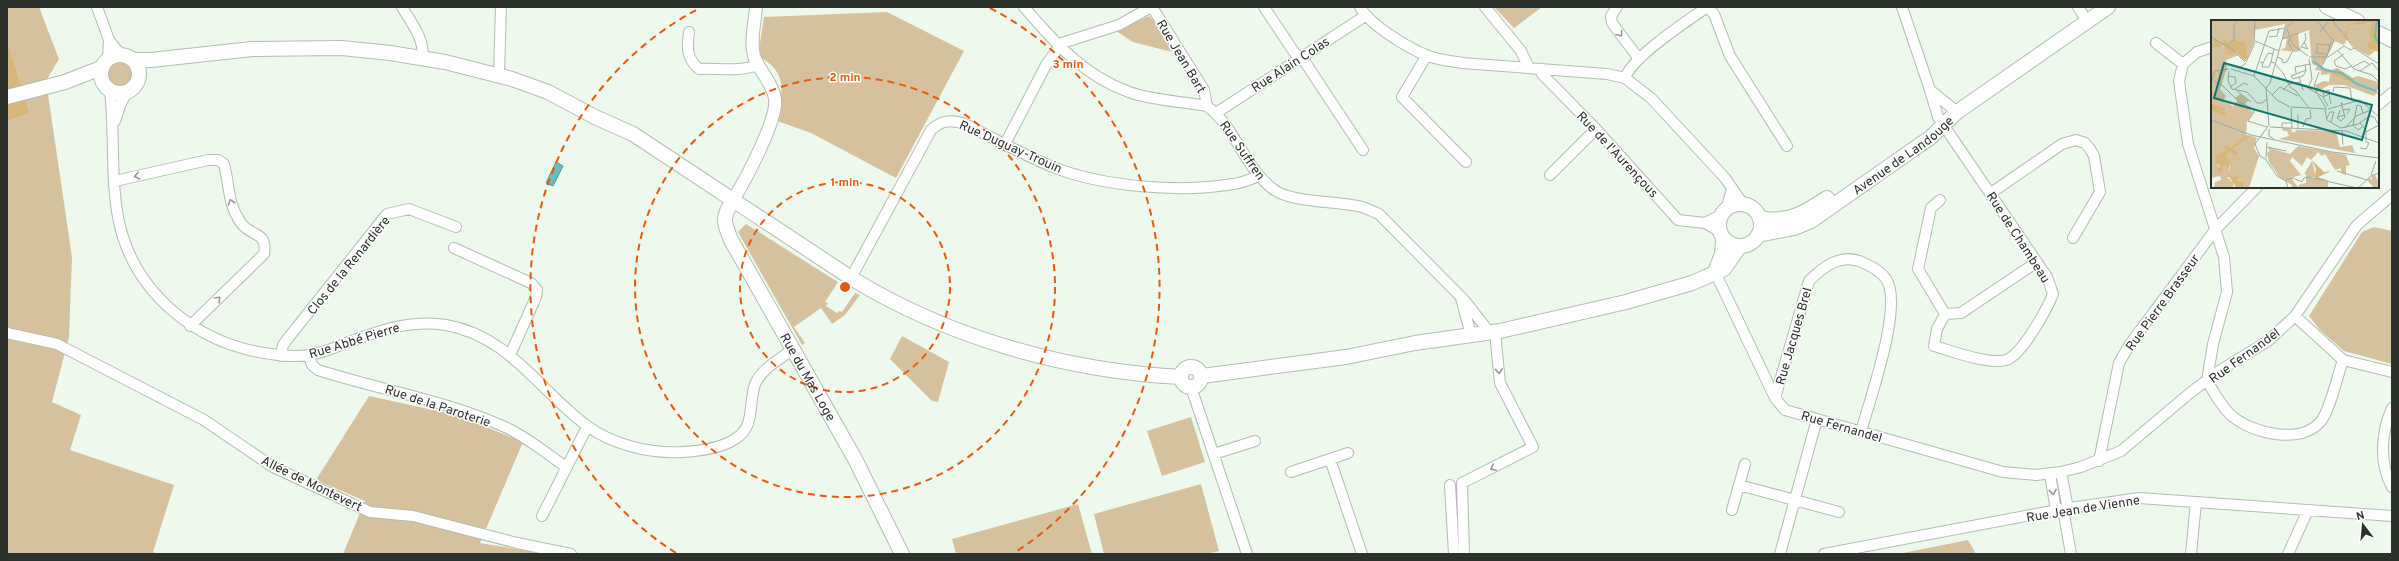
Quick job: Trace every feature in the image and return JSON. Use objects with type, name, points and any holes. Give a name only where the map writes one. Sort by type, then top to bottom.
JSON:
[{"type":"main road","points":[[1943,124],[1957,112],[2108,7]]},
{"type":"main road","points":[[2327,7],[2354,20]]},
{"type":"main road","points":[[2379,34],[2392,40]]},
{"type":"main road","points":[[7,97],[72,79],[116,60],[176,58],[252,49],[342,48],[390,52],[499,74],[548,92],[595,117],[623,129],[851,278],[878,294],[947,327],[997,344],[1071,362],[1186,382],[1200,383],[1202,376],[1346,357],[1415,343],[1493,332],[1626,302],[1692,283],[1724,269],[1740,246]]},
{"type":"main road","points":[[139,75],[152,66],[176,58]]},
{"type":"main road","points":[[72,79],[107,88],[116,93],[128,91],[136,85],[139,75],[136,64],[116,60]]},
{"type":"main road","points":[[107,88],[116,60]]},
{"type":"main road","name":"Avenue de Landouge","points":[[1760,218],[1774,220],[1791,219],[1806,212],[1926,130],[1943,124]]},
{"type":"main road","name":"Avenue de Landouge","points":[[1758,235],[1794,228],[1811,221],[1931,138],[1943,124]]},
{"type":"main road","name":"Rue du Mas Loge","points":[[733,200],[724,216],[724,223],[735,248],[792,350],[856,459],[902,554]]},
{"type":"main road","points":[[1715,272],[1722,254],[1721,235],[1724,211],[1743,204],[1754,208],[1760,218],[1758,235],[1750,244],[1740,246],[1734,245],[1721,235]]},
{"type":"street","points":[[97,7],[116,60]]},
{"type":"street","points":[[402,7],[421,41],[424,49],[422,59]]},
{"type":"street","points":[[499,74],[501,7]]},
{"type":"street","points":[[733,200],[766,134],[776,109],[773,91],[758,65],[752,45],[756,7]]},
{"type":"street","name":"Rue Suffren","points":[[1024,7],[1058,47],[1096,77],[1129,92],[1207,106],[1225,122],[1259,176],[1274,190],[1288,196],[1362,207],[1379,214],[1459,295],[1493,332]]},
{"type":"street","points":[[1005,144],[1046,65],[1062,43],[1119,25],[1152,7]]},
{"type":"street","name":"Rue Jean Bart","points":[[1152,7],[1204,90],[1207,106]]},
{"type":"street","points":[[1264,7],[1363,150]]},
{"type":"street","points":[[1485,7],[1521,51],[1529,68]]},
{"type":"street","points":[[1617,7],[1611,16],[1612,23],[1639,59]]},
{"type":"street","points":[[1624,78],[1639,59],[1707,7],[1714,14],[1730,56],[1787,146]]},
{"type":"street","name":"Rue de Chambeau","points":[[1902,7],[1938,118],[1991,193],[2047,277],[2053,294],[2047,308],[2020,348],[2007,360],[1990,361],[1934,346],[1937,329],[1945,314]]},
{"type":"street","points":[[2078,7],[2087,22]]},
{"type":"street","points":[[1363,11],[1388,33],[1427,55],[1462,63],[1608,74],[1624,78],[1651,98],[1725,178],[1743,204]]},
{"type":"street","name":"Rue Alain Colas","points":[[1216,113],[1299,57],[1363,11]]},
{"type":"street","points":[[690,32],[687,48],[692,62],[699,69],[724,67],[748,69],[758,65]]},
{"type":"street","points":[[2156,43],[2183,64]]},
{"type":"street","points":[[2211,47],[2196,52],[2183,64],[2179,81],[2188,144],[2217,228],[2224,256],[2227,292],[2213,344],[2207,381],[2231,416],[2251,429],[2266,434],[2305,433],[2315,428],[2323,419],[2343,360]]},
{"type":"street","points":[[1427,55],[1402,97],[1466,162]]},
{"type":"street","name":"Rue de l'Aurençous","points":[[1540,69],[1542,74],[1596,129],[1678,220],[1705,222],[1724,211]]},
{"type":"street","name":"Rue Abbé Pierre","points":[[107,88],[112,129],[114,181],[120,222],[128,248],[141,273],[172,312],[190,326],[232,347],[281,356],[309,355],[391,327],[415,323],[444,324],[468,330],[500,346],[587,426],[607,438],[629,446],[666,453],[690,451],[734,440],[743,434],[749,424],[755,384],[760,376],[772,364],[792,350]]},
{"type":"street","points":[[1930,90],[1957,112]]},
{"type":"street","name":"Rue Abbé Pierre","points":[[112,129],[120,104],[128,91]]},
{"type":"street","points":[[2379,104],[2392,93]]},
{"type":"street","name":"Rue Duguay-Trouin","points":[[851,278],[931,130],[940,122],[952,120],[963,123],[1053,167],[1092,179],[1133,186],[1173,188],[1234,184],[1259,176]]},
{"type":"street","points":[[1550,175],[1596,129]]},
{"type":"street","points":[[1991,193],[2062,144],[2076,140],[2085,143],[2094,156],[2100,192],[2074,238]]},
{"type":"street","points":[[114,181],[208,160],[218,160],[224,164],[227,192],[235,214],[242,225],[261,237],[265,245],[264,254],[190,326]]},
{"type":"street","name":"Rue Pierre Brasseur","points":[[2099,461],[2119,363],[2130,344],[2217,228],[2256,188]]},
{"type":"street","points":[[1724,211],[1732,189]]},
{"type":"street","name":"Rue Fernandel","points":[[1715,272],[1775,398],[1785,410],[2003,472],[2021,474],[2056,473],[2099,461],[2121,451],[2219,371],[2268,341],[2295,316],[2357,225],[2392,195]]},
{"type":"street","points":[[1940,200],[1931,208],[1918,269],[1945,314],[1960,313],[2037,262]]},
{"type":"street","name":"Clos de la Renardière","points":[[281,356],[283,345],[387,214],[409,209],[456,227]]},
{"type":"street","name":"Rue de l'Aurençous","points":[[1705,222],[1721,235]]},
{"type":"street","points":[[454,248],[531,283],[536,290],[536,297],[510,355]]},
{"type":"street","name":"Rue Jacques Brel","points":[[1775,398],[1809,282],[1818,272],[1838,260],[1853,259],[1869,265],[1887,280],[1892,299],[1891,320],[1861,432]]},
{"type":"street","name":"Rue Suffren","points":[[1459,295],[1471,335]]},
{"type":"street","points":[[2295,316],[2343,360],[2392,372]]},
{"type":"street","points":[[1464,554],[1462,483],[1533,447],[1500,383],[1493,332]]},
{"type":"street","name":"Allée de Montevert","points":[[7,334],[57,344],[204,420],[273,467],[370,512],[413,516],[517,544],[571,554]]},
{"type":"street","name":"Rue de la Paroterie","points":[[309,355],[312,365],[318,370],[438,403],[506,428],[530,441],[566,467]]},
{"type":"street","points":[[1186,382],[1214,454],[1247,554]]},
{"type":"street","points":[[2392,408],[2384,436],[2383,458],[2387,477],[2392,487]]},
{"type":"street","points":[[1780,554],[1817,419]]},
{"type":"street","points":[[542,516],[587,426]]},
{"type":"street","points":[[1214,454],[1255,441]]},
{"type":"street","points":[[1291,472],[1348,453]]},
{"type":"street","points":[[1330,459],[1362,554]]},
{"type":"street","points":[[1732,510],[1745,464]]},
{"type":"street","points":[[2056,473],[2071,554]]},
{"type":"street","points":[[1450,485],[1454,554]]},
{"type":"street","points":[[1739,485],[1839,512]]},
{"type":"street","name":"Rue Jean de Vienne","points":[[1824,554],[2062,510],[2139,498],[2392,516]]},
{"type":"street","points":[[2191,554],[2196,502]]},
{"type":"street","points":[[2288,554],[2308,510]]},
{"type":"shaded area","points":[[7,7],[39,7],[59,59],[46,81],[72,257],[69,337],[52,402],[81,415],[70,450],[174,485],[153,552],[158,554],[7,554],[7,121],[30,114],[7,39]]},
{"type":"shaded area","points":[[1494,7],[1542,7],[1514,28]]},
{"type":"shaded area","points":[[887,12],[964,51],[896,178],[811,133],[772,119],[780,100],[781,83],[779,75],[774,68],[758,56],[764,17]]},
{"type":"shaded area","points":[[1149,16],[1153,20],[1172,52],[1133,42],[1116,31]]},
{"type":"shaded area","points":[[7,39],[30,114],[7,121]]},
{"type":"shaded area","points":[[120,61],[129,65],[133,74],[129,83],[120,87],[111,83],[107,74],[111,65]]},
{"type":"shaded area","points":[[746,224],[838,282],[825,302],[828,303],[826,306],[837,313],[839,311],[842,312],[855,293],[860,295],[845,315],[832,324],[821,308],[794,327],[805,343],[802,345],[738,232]]},
{"type":"shaded area","points":[[2374,227],[2392,231],[2392,364],[2344,351],[2320,330],[2309,316],[2362,232]]},
{"type":"shaded area","points":[[902,336],[949,362],[938,402],[932,401],[890,359]]},
{"type":"shaded area","points":[[369,396],[456,415],[523,442],[480,543],[545,554],[343,554],[365,501],[316,480]]},
{"type":"shaded area","points":[[1191,417],[1205,462],[1162,476],[1147,431]]},
{"type":"shaded area","points":[[1201,484],[1219,551],[1207,554],[1104,554],[1094,514]]},
{"type":"shaded area","points":[[1078,504],[1092,554],[956,554],[952,539]]},
{"type":"shaded area","points":[[1968,540],[1976,554],[1893,554],[1903,553]]},
{"type":"water","points":[[556,162],[563,166],[553,186],[546,183]]}]
